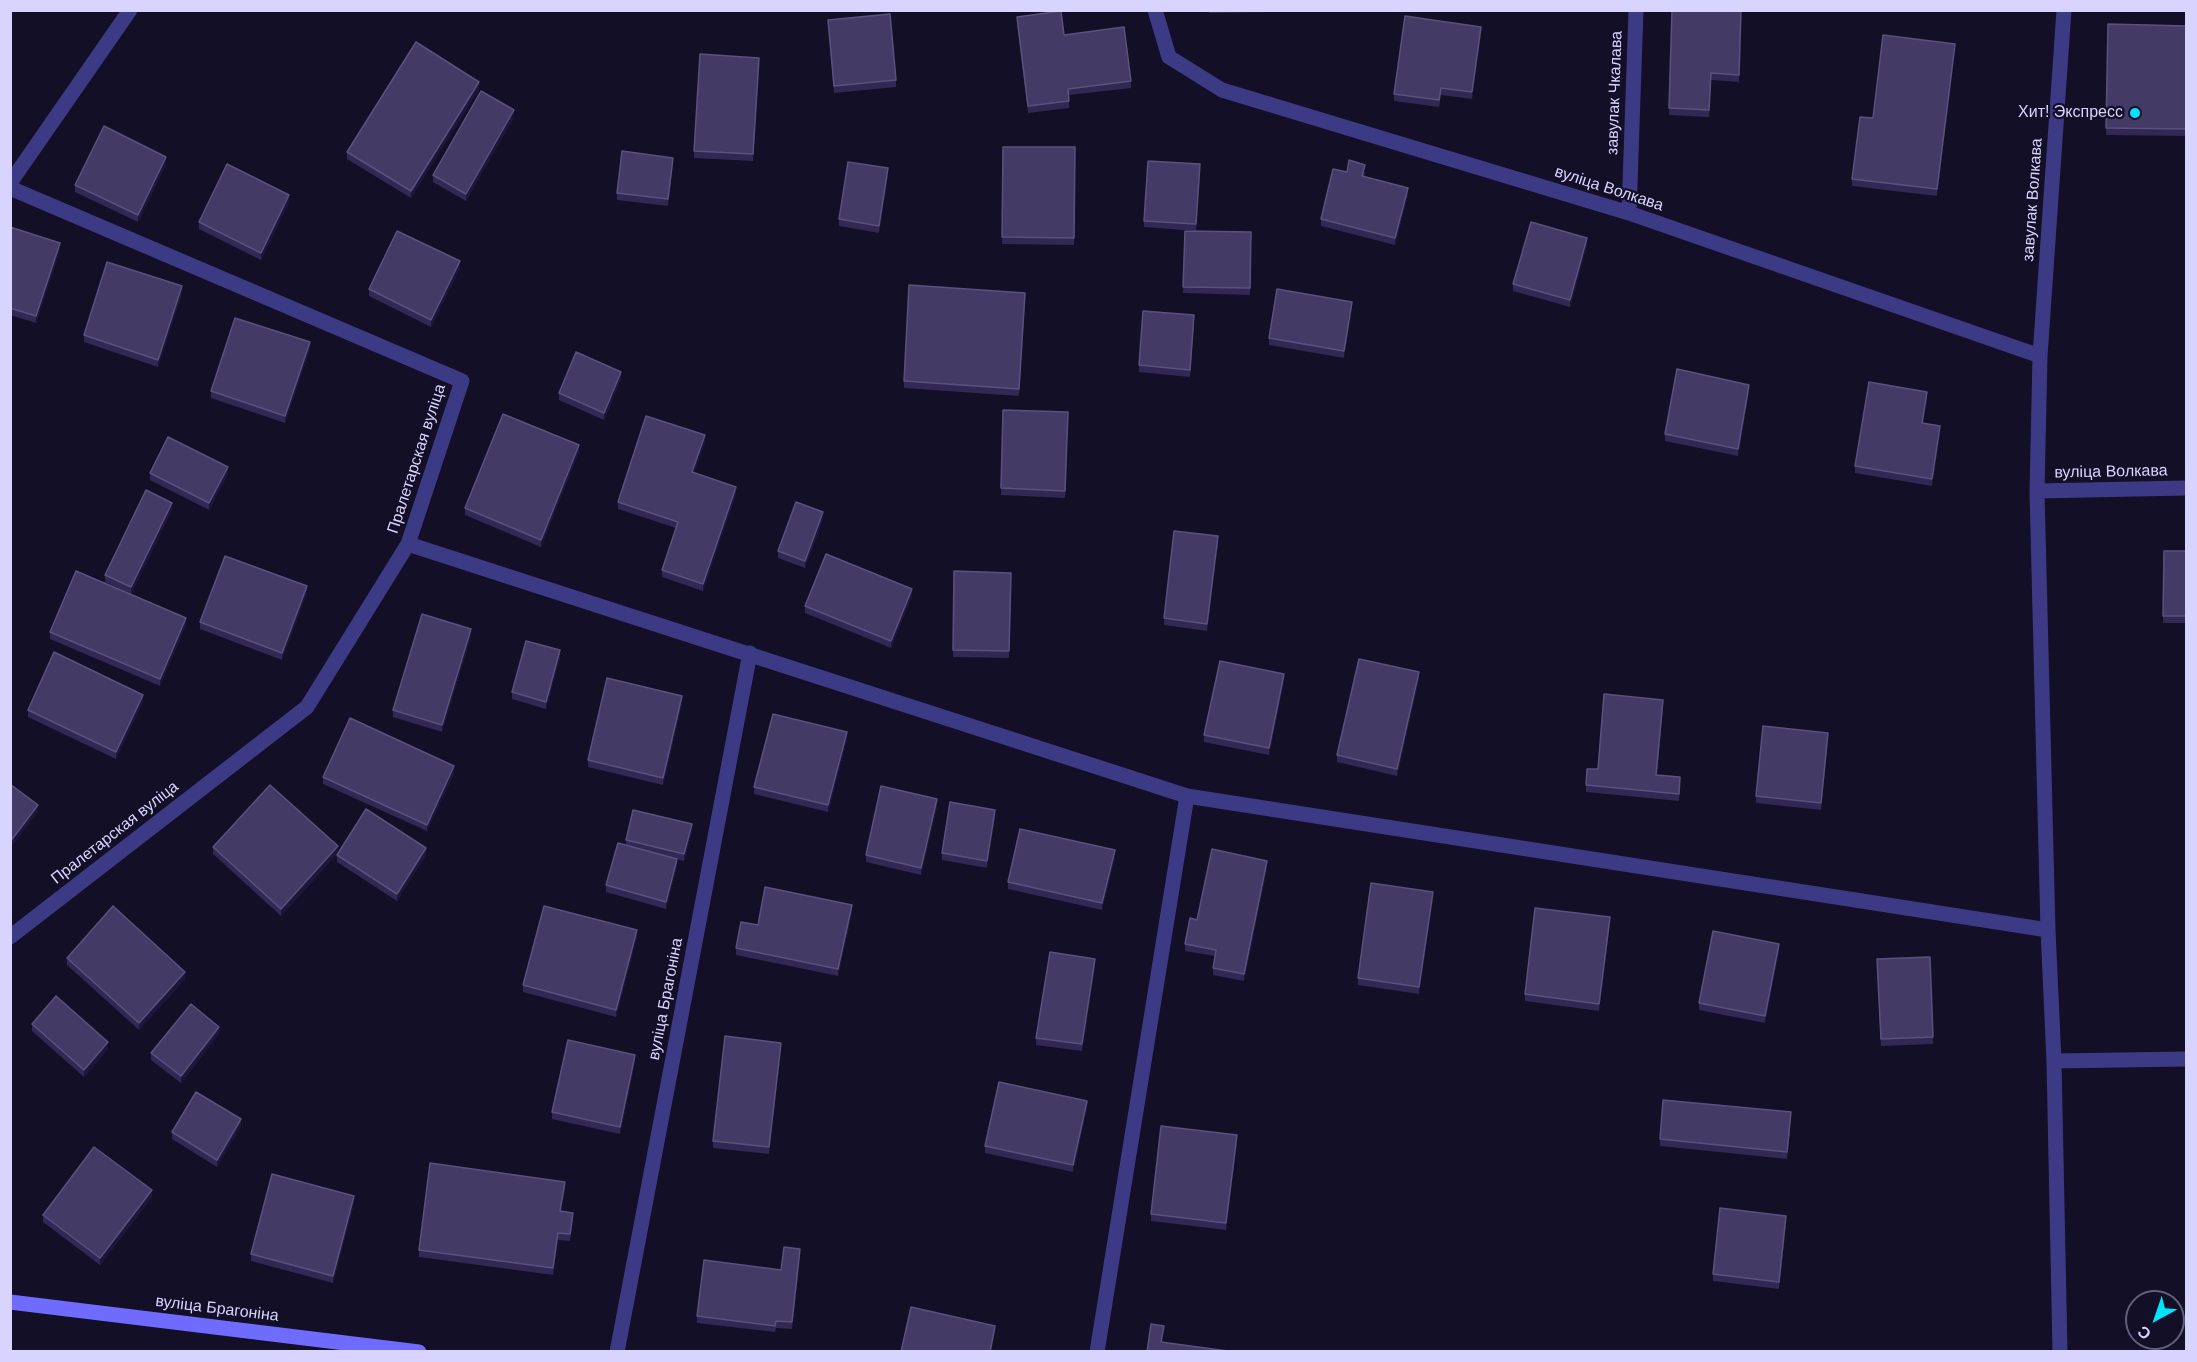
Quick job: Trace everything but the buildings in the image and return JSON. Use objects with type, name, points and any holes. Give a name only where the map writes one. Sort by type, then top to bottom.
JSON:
[{"type":"street","points":[[10,183],[130,10]]},
{"type":"street","name":"вуліца Волкава","points":[[1155,10],[1169,57],[1222,90],[1629,213],[2040,356]]},
{"type":"street","name":"завулак Чкалава","points":[[1629,213],[1636,10]]},
{"type":"street","name":"завулак Волкава","points":[[2060,1352],[2037,491],[2040,356],[2064,10]]},
{"type":"street","name":"Пралетарская вуліца","points":[[10,188],[462,381],[408,544],[307,707],[10,937]]},
{"type":"street","name":"вуліца Волкава","points":[[2037,491],[2187,488]]},
{"type":"street","points":[[408,544],[1187,796],[2048,930]]},
{"type":"street","name":"вуліца Брагоніна","points":[[618,1352],[750,653]]},
{"type":"street","points":[[1097,1352],[1187,796]]},
{"type":"street","points":[[2054,1061],[2187,1059]]},
{"type":"street","name":"вуліца Брагоніна","points":[[10,1302],[418,1352]]},
{"type":"place","name":"Хит! Экспресс","points":[[2135,113]]}]
